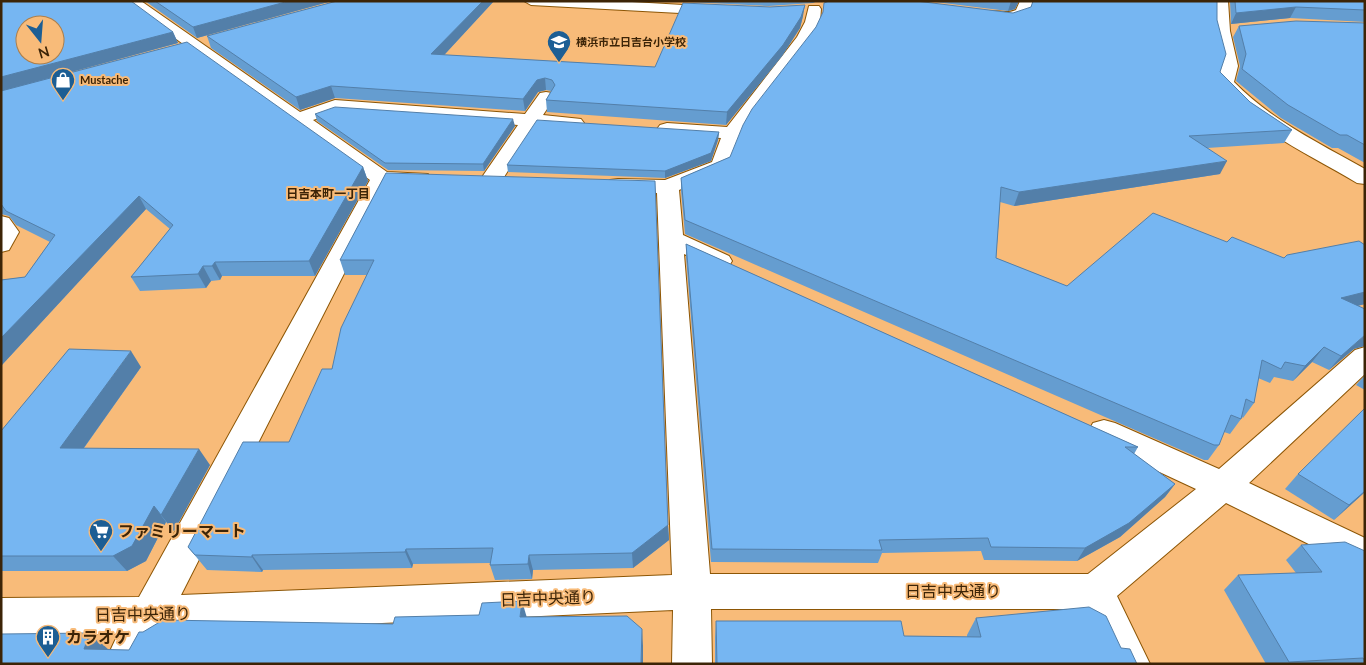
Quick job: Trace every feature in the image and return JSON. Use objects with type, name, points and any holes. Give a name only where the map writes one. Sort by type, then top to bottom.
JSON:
[{"type":"street","points":[[131,1],[382,178],[442,179]]},
{"type":"street","points":[[531,1],[734,11]]},
{"type":"street","points":[[971,13],[1010,18],[1022,13],[1027,1]]},
{"type":"street","points":[[1221,1],[1222,31],[1230,66],[1225,84],[1237,97],[1294,136],[1365,178]]},
{"type":"street","points":[[599,184],[668,187],[721,166],[732,133],[804,40],[819,7],[795,11]]},
{"type":"street","points":[[1222,31],[1242,29]]},
{"type":"street","points":[[176,51],[213,40]]},
{"type":"street","points":[[491,180],[546,97]]},
{"type":"street","points":[[298,119],[335,106],[588,124]]},
{"type":"street","points":[[646,128],[732,133]]},
{"type":"street","points":[[124,664],[382,178]]},
{"type":"street","points":[[668,187],[692,592],[692,664]]},
{"type":"street","points":[[1,223],[7,232],[1,246]]},
{"type":"street","points":[[671,239],[743,272]]},
{"type":"street","points":[[1130,664],[1095,591],[1223,486],[1365,357]]},
{"type":"street","points":[[1078,421],[1223,486],[1365,556]]},
{"type":"street","name":"日吉中央通り","points":[[1,616],[149,615],[692,592],[1095,591]]},
{"type":"building","points":[[1,1],[131,1],[173,32],[65,60],[65,15],[15,15],[15,65],[47,65],[1,77]]},
{"type":"building","points":[[155,1],[289,1],[193,27]]},
{"type":"building","name":"横浜市立日吉台小学校","points":[[337,1],[483,1],[431,54],[655,67],[683,3],[770,7],[805,5],[801,17],[783,45],[727,112],[546,100],[555,85],[552,80],[545,78],[537,80],[523,99],[331,86],[296,97],[207,36]]},
{"type":"building","points":[[829,1],[916,1],[1013,13],[1031,7],[1033,1],[1217,1],[1217,20],[1226,54],[1220,72],[1250,102],[1292,130],[1189,136],[1227,161],[1019,192],[1001,187],[996,258],[1067,286],[1153,213],[1227,242],[1232,237],[1284,258],[1287,255],[1359,241],[1365,245],[1365,292],[1341,298],[1365,309],[1365,335],[1341,356],[1324,347],[1305,366],[1285,362],[1281,369],[1262,360],[1254,403],[1246,399],[1241,419],[1231,415],[1219,445],[1214,445],[685,220],[681,178],[730,157],[743,125],[752,109],[816,27],[823,12],[824,3]]},
{"type":"building","points":[[1235,1],[1365,1],[1365,10],[1296,7],[1236,13]]},
{"type":"building","points":[[1296,21],[1365,23],[1365,145],[1347,135],[1340,135],[1288,105],[1242,69],[1246,54],[1239,26]]},
{"type":"building","points":[[187,42],[363,167],[309,261],[215,262],[212,266],[203,266],[198,274],[131,277],[173,225],[139,196],[1,338],[1,280],[25,277],[55,235],[6,211],[1,204],[1,91]]},
{"type":"building","points":[[335,107],[513,119],[483,164],[385,163],[315,114]]},
{"type":"building","points":[[537,120],[719,132],[711,153],[665,171],[507,165]]},
{"type":"building","points":[[386,173],[655,181],[668,525],[632,553],[529,555],[528,564],[490,565],[493,548],[406,549],[405,552],[252,555],[252,557],[195,555],[188,547],[243,442],[289,442],[322,369],[332,369],[341,328],[374,260],[340,260]]},
{"type":"building","points":[[686,244],[1138,447],[1125,447],[1175,484],[1129,523],[1085,548],[991,547],[988,538],[879,540],[882,550],[712,549]]},
{"type":"building","points":[[69,349],[131,351],[60,448],[199,449],[161,515],[154,506],[132,546],[113,556],[1,556],[1,431]]},
{"type":"building","points":[[1365,408],[1365,491],[1349,505],[1298,474]]},
{"type":"building","points":[[1345,542],[1365,551],[1365,661],[1363,658],[1289,662],[1238,575],[1322,572],[1301,545]]},
{"type":"building","points":[[522,601],[520,617],[627,616],[642,629],[641,664],[1,664],[1,634],[90,633],[84,649],[129,650],[139,632],[143,632],[163,620],[393,624],[395,617],[479,615],[482,603]]},
{"type":"building","points":[[1089,607],[1106,616],[1121,648],[1130,649],[1137,664],[717,664],[716,621],[901,621],[904,636],[981,637],[976,618]]},
{"type":"place","name":"横浜市立日吉台小学校","points":[[559,63]]},
{"type":"place","name":"Mustache","points":[[63,101]]},
{"type":"place","name":"ファミリーマート","points":[[101,552]]},
{"type":"place","name":"カラオケ","points":[[48,658]]},
{"type":"district","name":"日吉本町一丁目","points":[[328,194]]}]
